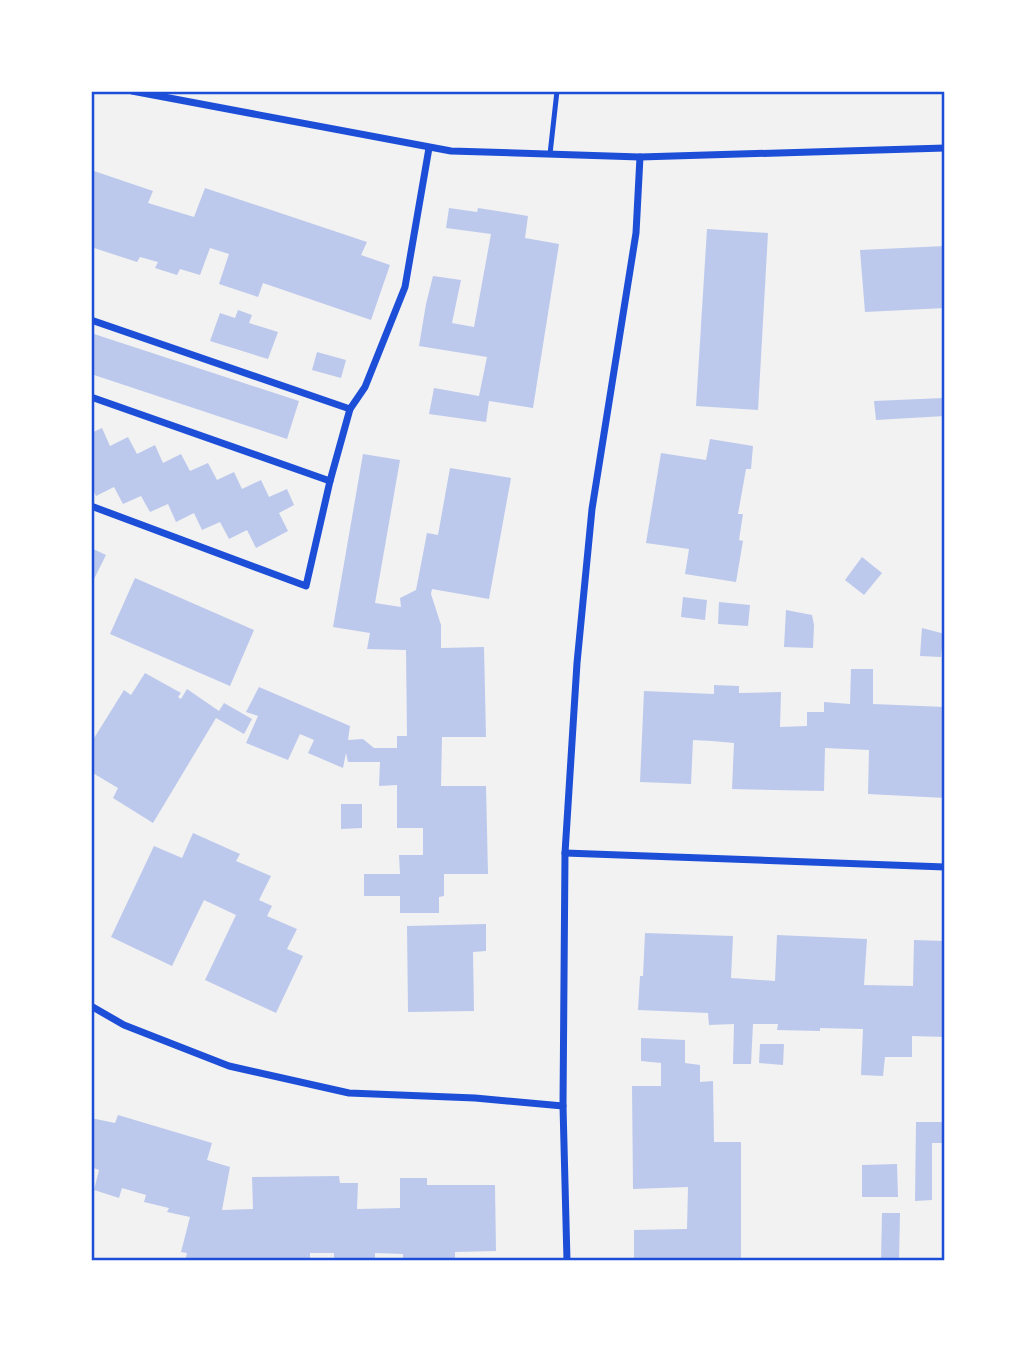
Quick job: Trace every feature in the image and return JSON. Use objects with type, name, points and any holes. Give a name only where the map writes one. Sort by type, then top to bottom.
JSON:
[{"type":"street","points":[[137,92],[451,151],[639,157],[945,148]]},
{"type":"street","points":[[91,506],[306,586],[350,409],[365,387],[405,287],[429,148]]},
{"type":"street","points":[[567,1261],[563,1105],[565,853],[577,663],[592,509],[636,233],[639,157]]},
{"type":"street","points":[[91,320],[350,409]]},
{"type":"street","points":[[91,397],[330,481]]},
{"type":"street","points":[[565,853],[945,867]]},
{"type":"street","points":[[91,1006],[124,1025],[229,1066],[349,1093],[563,1105]]},
{"type":"lane","points":[[551,154],[557,91]]},
{"type":"building","points":[[91,170],[153,191],[148,203],[194,217],[205,188],[367,242],[361,255],[390,265],[371,320],[263,283],[258,297],[219,284],[229,254],[210,248],[200,275],[180,269],[177,275],[155,268],[158,262],[140,257],[137,262],[91,247]]},
{"type":"building","points":[[449,208],[477,212],[478,208],[528,216],[525,238],[559,244],[533,408],[489,401],[486,422],[429,414],[434,388],[479,396],[487,357],[419,346],[433,276],[461,280],[452,323],[474,327],[491,234],[446,228]]},
{"type":"building","points":[[707,229],[768,233],[758,410],[696,406]]},
{"type":"building","points":[[945,246],[945,308],[865,312],[860,250]]},
{"type":"building","points":[[238,310],[252,315],[249,323],[278,332],[268,359],[210,341],[220,313],[235,318]]},
{"type":"building","points":[[91,333],[299,401],[287,439],[91,374]]},
{"type":"building","points":[[317,352],[346,360],[341,378],[312,370]]},
{"type":"building","points":[[943,398],[945,416],[876,420],[874,401]]},
{"type":"building","points":[[102,428],[110,446],[128,437],[137,454],[155,445],[163,463],[181,454],[190,471],[208,463],[217,480],[234,472],[242,489],[261,480],[269,497],[287,489],[294,505],[279,513],[288,531],[256,548],[247,530],[229,539],[220,522],[202,530],[194,513],[176,522],[168,504],[150,512],[141,496],[123,504],[114,487],[96,496],[91,485],[91,433]]},
{"type":"building","points":[[710,439],[753,446],[751,469],[746,469],[738,514],[743,514],[739,540],[743,541],[736,582],[685,574],[689,549],[646,543],[661,453],[706,460]]},
{"type":"building","points":[[363,454],[400,460],[375,603],[401,607],[400,598],[416,590],[427,533],[438,535],[450,468],[511,478],[489,599],[432,589],[431,594],[441,625],[441,648],[484,647],[486,737],[442,737],[441,786],[486,786],[488,874],[444,874],[444,896],[439,897],[439,913],[400,913],[400,896],[364,896],[364,874],[400,874],[399,855],[423,855],[423,828],[397,828],[397,785],[379,786],[380,762],[348,762],[346,753],[343,768],[308,753],[314,740],[300,734],[288,760],[246,743],[258,716],[246,712],[259,687],[350,726],[348,740],[363,739],[374,748],[397,748],[397,736],[407,736],[406,650],[367,649],[370,633],[333,627]]},
{"type":"building","points":[[91,548],[106,555],[91,585]]},
{"type":"building","points":[[862,557],[882,573],[864,595],[845,580]]},
{"type":"building","points":[[135,578],[254,630],[230,686],[110,634]]},
{"type":"building","points":[[683,597],[707,600],[705,620],[681,617]]},
{"type":"building","points":[[719,602],[750,605],[748,626],[718,624]]},
{"type":"building","points":[[786,610],[812,615],[813,648],[784,647]]},
{"type":"building","points":[[922,628],[945,634],[945,647],[942,647],[941,657],[920,656]]},
{"type":"building","points":[[851,669],[873,669],[873,704],[945,707],[945,798],[868,794],[869,750],[825,748],[824,791],[732,789],[734,743],[693,740],[691,784],[640,782],[644,691],[714,694],[714,685],[739,686],[739,693],[781,692],[780,727],[807,726],[807,712],[824,712],[824,702],[850,704]]},
{"type":"building","points":[[145,673],[181,693],[178,697],[181,699],[187,689],[219,711],[224,703],[252,719],[244,734],[216,718],[153,823],[113,798],[118,788],[91,772],[91,743],[124,690],[131,695]]},
{"type":"building","points":[[341,804],[362,804],[362,828],[341,829]]},
{"type":"building","points":[[193,833],[240,854],[236,861],[271,876],[259,900],[272,906],[267,916],[297,929],[287,949],[303,956],[276,1013],[205,980],[236,915],[204,900],[172,966],[111,937],[154,846],[182,858]]},
{"type":"building","points":[[486,924],[486,951],[473,952],[474,1011],[408,1012],[407,926]]},
{"type":"building","points":[[645,933],[733,936],[731,978],[775,981],[777,935],[867,939],[864,985],[913,986],[914,940],[945,941],[945,1037],[912,1036],[912,1057],[885,1057],[883,1076],[861,1075],[863,1029],[777,1030],[778,1024],[753,1024],[751,1064],[733,1064],[734,1024],[709,1025],[708,1013],[638,1010]]},
{"type":"building","points":[[641,1038],[685,1040],[685,1063],[700,1065],[700,1082],[713,1081],[714,1142],[741,1142],[741,1261],[634,1261],[634,1230],[687,1229],[688,1187],[633,1189],[632,1086],[661,1086],[661,1063],[641,1061]]},
{"type":"building","points":[[760,1044],[784,1044],[783,1065],[759,1063]]},
{"type":"building","points":[[118,1115],[212,1143],[207,1160],[230,1167],[222,1210],[253,1209],[252,1177],[339,1176],[340,1183],[358,1183],[357,1209],[400,1208],[400,1178],[427,1178],[427,1185],[495,1185],[496,1251],[455,1252],[455,1261],[403,1261],[403,1254],[375,1253],[375,1261],[334,1261],[334,1253],[310,1253],[310,1258],[287,1261],[185,1261],[187,1253],[181,1252],[190,1217],[167,1212],[169,1208],[144,1202],[146,1195],[122,1188],[119,1198],[94,1190],[99,1170],[91,1167],[91,1118],[115,1123]]},
{"type":"building","points":[[916,1122],[945,1122],[945,1143],[932,1143],[932,1200],[915,1201]]},
{"type":"building","points":[[897,1164],[898,1197],[862,1197],[862,1165]]},
{"type":"building","points":[[882,1213],[900,1213],[899,1261],[881,1261]]}]
